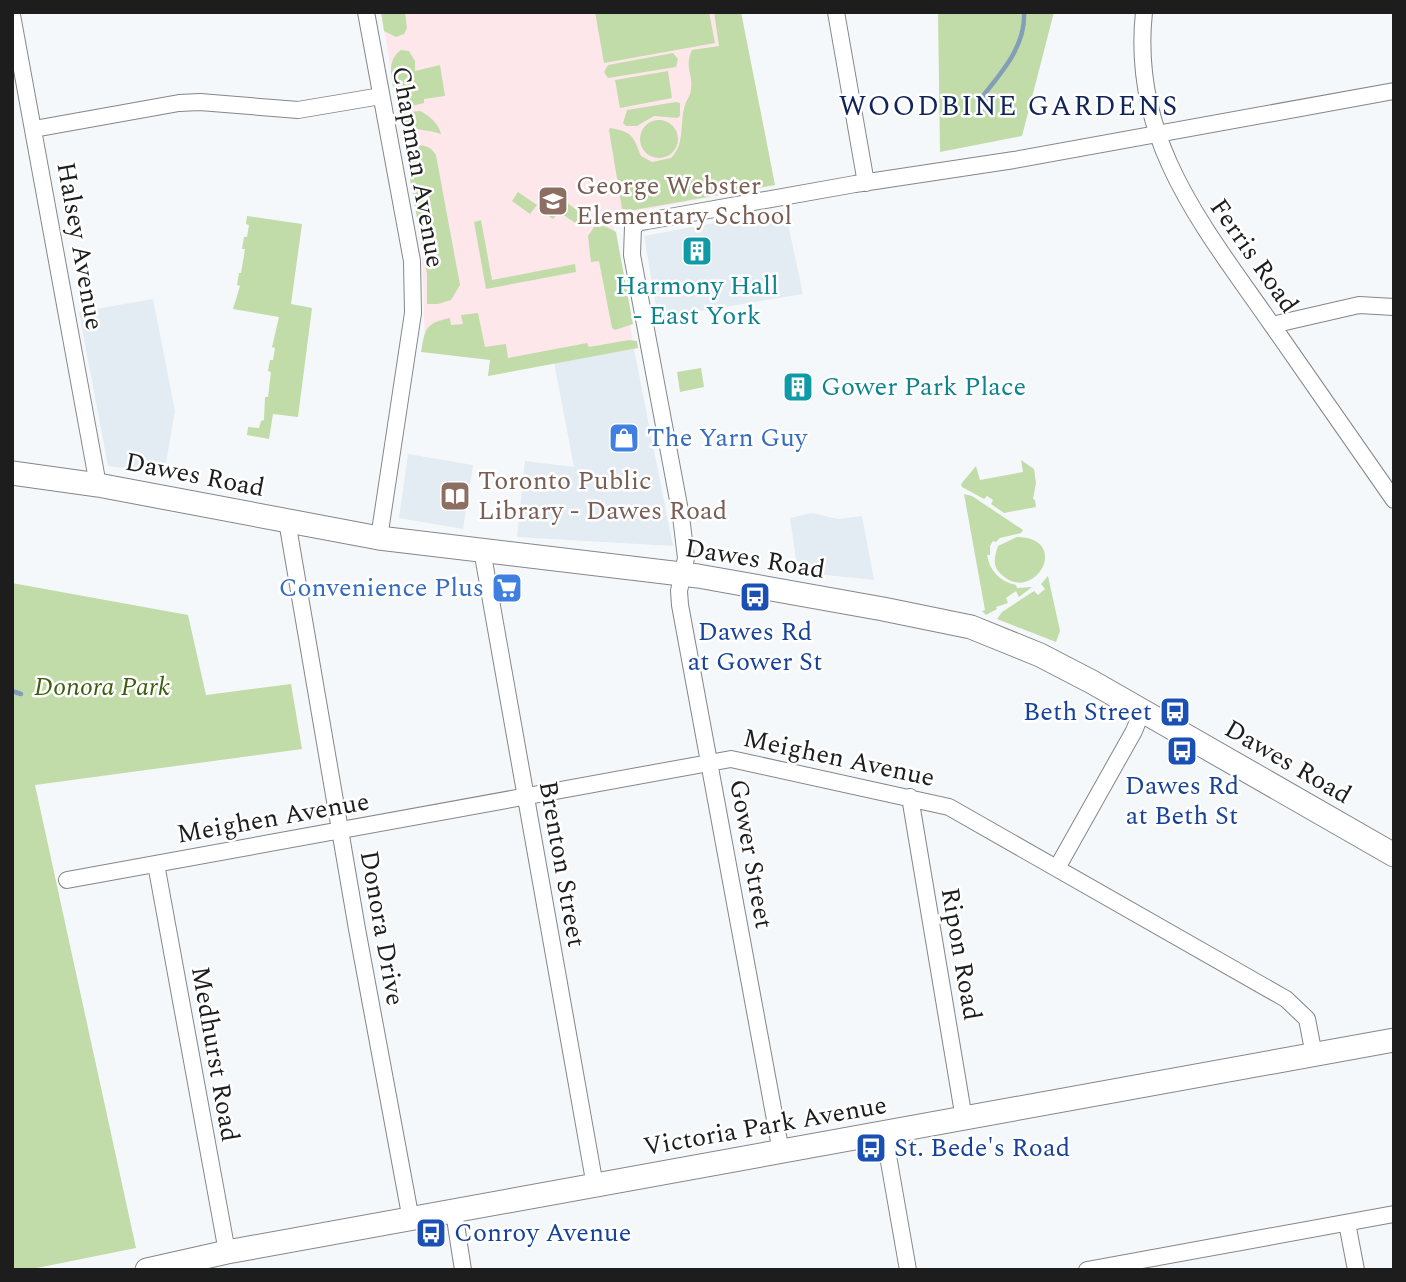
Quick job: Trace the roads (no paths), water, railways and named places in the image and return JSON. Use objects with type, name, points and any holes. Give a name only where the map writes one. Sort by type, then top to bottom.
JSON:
[{"type":"street","name":"Chapman Avenue","points":[[366,12],[412,261],[414,286],[413,313],[379,538]]},
{"type":"street","points":[[836,12],[866,183],[1394,91]]},
{"type":"street","name":"Ferris Road","points":[[1144,12],[1141,43],[1143,66],[1157,134],[1172,171],[1192,210],[1394,500]]},
{"type":"street","name":"Halsey Avenue","points":[[12,15],[99,485]]},
{"type":"street","points":[[34,130],[179,103],[200,102],[298,110],[381,96]]},
{"type":"street","name":"Gower Street","points":[[780,1152],[680,605],[679,591],[686,558],[681,516],[645,330],[632,255],[632,235],[633,227],[640,222],[866,183]]},
{"type":"street","points":[[1272,325],[1368,304],[1394,307]]},
{"type":"street","name":"Dawes Road","points":[[12,473],[99,485],[379,538],[683,574],[971,627],[1040,655],[1394,855]]},
{"type":"street","name":"Donora Drive","points":[[287,521],[411,1220]]},
{"type":"street","name":"Brenton Street","points":[[482,550],[595,1185]]},
{"type":"street","points":[[1057,868],[1134,731],[1142,711]]},
{"type":"street","name":"Meighen Avenue","points":[[67,880],[731,759],[950,807],[1292,1004],[1307,1019],[1314,1055]]},
{"type":"street","name":"Ripon Road","points":[[910,797],[964,1119]]},
{"type":"street","name":"Medhurst Road","points":[[156,864],[227,1252]]},
{"type":"street","name":"Victoria Park Avenue","points":[[156,1269],[227,1252],[1394,1040]]},
{"type":"street","points":[[884,1133],[908,1270]]},
{"type":"street","points":[[454,1212],[463,1270]]},
{"type":"street","points":[[1087,1270],[1394,1214]]},
{"type":"street","points":[[1347,1223],[1356,1270]]},
{"type":"waterway","points":[[982,97],[1017,48],[1024,24],[1024,12]]},
{"type":"waterway","points":[[12,691],[21,694]]},
{"type":"place","name":"George Webster Elementary School","points":[[553,201]]},
{"type":"place","name":"Harmony Hall - East York","points":[[697,251]]},
{"type":"place","name":"Gower Park Place","points":[[798,387]]},
{"type":"place","name":"The Yarn Guy","points":[[624,438]]},
{"type":"place","name":"Toronto Public Library - Dawes Road","points":[[455,496]]},
{"type":"place","name":"Convenience Plus","points":[[507,588]]},
{"type":"place","name":"Dawes Rd at Gower St","points":[[755,597]]},
{"type":"place","name":"Beth Street","points":[[1175,712]]},
{"type":"place","name":"Dawes Rd at Beth St","points":[[1182,751]]},
{"type":"place","name":"St. Bede's Road","points":[[871,1148]]},
{"type":"place","name":"Conroy Avenue","points":[[431,1233]]},
{"type":"district","name":"WOODBINE GARDENS","points":[[1009,106]]},
{"type":"park label","name":"Donora Park","points":[[102,687]]}]
